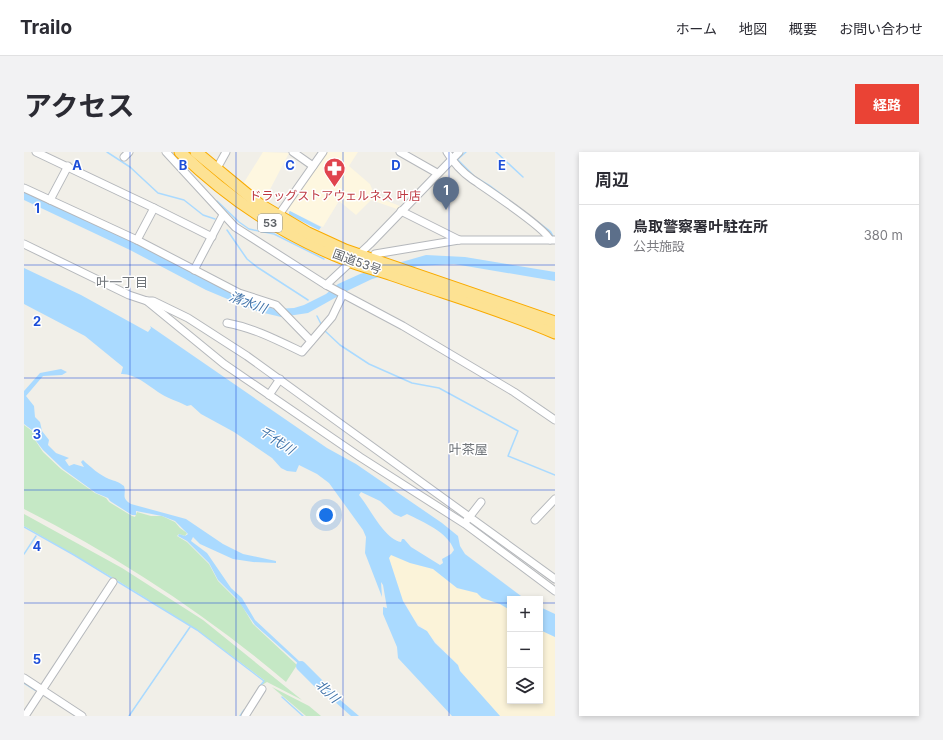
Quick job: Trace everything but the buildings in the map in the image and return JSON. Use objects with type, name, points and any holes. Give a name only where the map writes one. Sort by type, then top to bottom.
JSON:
[{"type":"highway","name":"国道53号","points":[[180,152],[222,191],[249,210],[301,240],[390,270],[555,333]]},
{"type":"highway","name":"国道53号","points":[[196,152],[259,204],[375,270],[407,270],[555,322]]},
{"type":"street","points":[[36,152],[68,166],[212,237]]},
{"type":"street","points":[[166,152],[223,215],[241,231],[326,285],[403,326],[493,380],[555,420]]},
{"type":"street","points":[[216,170],[226,152]]},
{"type":"street","points":[[293,152],[313,166]]},
{"type":"street","points":[[278,216],[324,152]]},
{"type":"street","points":[[400,152],[436,173]]},
{"type":"street","points":[[446,152],[471,179],[517,211],[552,240]]},
{"type":"street","points":[[326,285],[370,244],[436,173],[459,152]]},
{"type":"street","points":[[50,200],[68,166]]},
{"type":"street","points":[[24,188],[137,240],[239,293],[276,305],[311,341]]},
{"type":"street","points":[[137,240],[154,208]]},
{"type":"street","points":[[401,211],[459,240]]},
{"type":"street","points":[[194,270],[223,215]]},
{"type":"street","points":[[375,254],[459,240],[552,240]]},
{"type":"street","points":[[24,244],[129,295],[147,301],[153,301],[188,318],[280,379],[555,579]]},
{"type":"street","points":[[227,323],[244,326],[302,352],[332,317],[343,294]]},
{"type":"street","points":[[147,301],[224,364],[360,457],[465,524],[555,591]]},
{"type":"street","points":[[269,395],[280,379]]},
{"type":"street","points":[[534,520],[555,499]]},
{"type":"street","points":[[465,524],[481,502]]},
{"type":"street","points":[[25,716],[113,582]]},
{"type":"street","points":[[24,678],[82,716]]},
{"type":"street","points":[[245,716],[262,689]]},
{"type":"shaded area","points":[[263,152],[289,153],[265,199],[243,184]]},
{"type":"shaded area","name":"ドラッグストアウェルネス 叶店","points":[[326,152],[358,152],[349,166],[370,184],[374,194],[379,198],[400,206],[397,209],[371,200],[356,215],[339,201],[323,227],[285,209]]},
{"type":"green space","points":[[24,425],[35,433],[33,437],[43,452],[61,469],[95,493],[106,498],[109,502],[132,516],[135,517],[137,512],[151,516],[162,516],[175,522],[187,533],[185,536],[179,534],[177,536],[187,542],[209,564],[218,581],[241,604],[253,624],[297,665],[286,682],[225,633],[160,588],[59,527],[24,509]]},
{"type":"green space","points":[[24,514],[122,568],[203,620],[302,700],[267,682],[262,685],[264,680],[197,630],[115,579],[24,526]]},
{"type":"green space","points":[[272,687],[309,706],[321,716],[306,716]]},
{"type":"sand","points":[[391,554],[410,563],[433,569],[457,588],[477,593],[482,598],[500,604],[507,608],[507,704],[543,704],[543,631],[555,637],[555,716],[500,716],[460,671],[458,665],[413,618],[403,601],[389,558]]},
{"type":"water","points":[[457,158],[475,176],[490,185],[551,231],[555,238],[550,236],[471,176],[455,160]]},
{"type":"water","name":"清水川","points":[[24,190],[131,241],[238,296],[274,309],[294,308],[304,305],[326,294],[338,284],[360,274],[426,255],[465,257],[555,272],[555,281],[454,264],[417,266],[372,279],[308,313],[281,317],[256,311],[206,290],[130,250],[24,200]]},
{"type":"water","points":[[290,211],[321,227],[319,230],[289,215]]},
{"type":"water","name":"千代川","points":[[24,268],[81,295],[148,332],[151,328],[150,326],[327,448],[356,464],[442,523],[458,536],[460,546],[465,554],[521,596],[507,596],[507,608],[500,604],[482,598],[477,593],[457,588],[433,569],[410,563],[391,555],[389,558],[403,601],[418,626],[427,631],[435,643],[458,665],[460,671],[500,716],[452,716],[398,658],[397,647],[383,614],[383,607],[387,608],[383,585],[381,582],[382,597],[365,553],[366,537],[363,530],[329,483],[317,474],[299,465],[296,472],[287,471],[281,468],[272,458],[234,432],[201,414],[191,405],[187,406],[165,396],[136,377],[121,374],[123,367],[85,336],[24,304]],"holes":[[[361,492],[380,501],[394,514],[401,517],[407,514],[434,528],[446,538],[454,550],[451,554],[442,559],[443,563],[440,565],[411,547],[404,539],[402,539],[401,542],[395,540],[383,529],[359,495]]]},
{"type":"water","points":[[61,369],[67,372],[62,375],[43,376],[26,396],[34,406],[35,417],[40,422],[42,431],[49,440],[48,445],[56,453],[69,458],[65,460],[69,466],[74,464],[84,467],[81,462],[83,460],[102,476],[124,486],[125,497],[131,504],[186,519],[223,544],[243,554],[276,561],[276,563],[253,562],[233,559],[200,544],[193,537],[191,541],[207,553],[231,588],[242,598],[255,620],[298,660],[302,667],[255,625],[237,599],[218,580],[209,563],[187,541],[178,536],[179,534],[185,536],[188,534],[175,521],[162,516],[136,511],[136,515],[132,515],[110,501],[108,498],[96,493],[63,469],[43,450],[33,437],[36,433],[24,424],[24,391],[40,373]]},
{"type":"water","points":[[543,608],[555,614],[555,637],[543,631]]},
{"type":"water","points":[[318,681],[359,716],[351,716],[316,685]]},
{"type":"waterway","points":[[107,152],[130,167],[158,193],[184,200],[203,215],[215,219]]},
{"type":"waterway","points":[[458,159],[466,152]]},
{"type":"waterway","points":[[496,152],[523,177]]},
{"type":"waterway","points":[[217,201],[239,222],[249,229],[274,234],[324,259]]},
{"type":"waterway","points":[[227,230],[247,259],[308,300]]},
{"type":"waterway","points":[[317,316],[321,324]]},
{"type":"waterway","points":[[324,330],[340,345],[369,364],[412,383],[439,388],[518,431],[508,456],[555,475]]},
{"type":"waterway","points":[[24,527],[74,555],[197,630],[264,681],[260,686]]},
{"type":"waterway","points":[[24,554],[36,536]]},
{"type":"waterway","points":[[129,716],[190,627]]},
{"type":"waterway","name":"北川","points":[[301,666],[326,691]]},
{"type":"waterway","points":[[24,683],[35,690]]},
{"type":"waterway","points":[[282,697],[303,716]]},
{"type":"waterway","points":[[240,716],[244,710]]},
{"type":"place","name":"ドラッグストアウェルネス 叶店","points":[[335,188]]},
{"type":"place","name":"鳥取警察署叶駐在所","points":[[446,210]]},
{"type":"district","name":"叶一丁目","points":[[122,282]]},
{"type":"district","name":"叶茶屋","points":[[468,449]]}]
